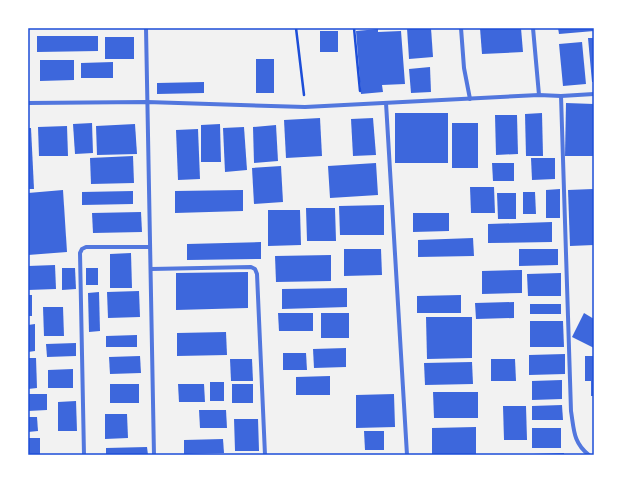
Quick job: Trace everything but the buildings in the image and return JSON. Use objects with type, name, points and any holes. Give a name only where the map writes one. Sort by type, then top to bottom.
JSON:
[{"type":"street","points":[[146,28],[154,455]]},
{"type":"street","points":[[461,28],[464,68],[470,99]]},
{"type":"street","points":[[533,28],[539,95]]},
{"type":"street","points":[[28,103],[147,102],[305,107],[539,95],[561,96],[594,94]]},
{"type":"street","points":[[561,96],[572,411],[575,436],[579,445],[589,455]]},
{"type":"street","points":[[386,103],[407,455]]},
{"type":"street","points":[[84,455],[80,253],[82,249],[86,247],[150,247]]},
{"type":"street","points":[[151,269],[251,266],[255,269],[257,274],[265,455]]},
{"type":"path","points":[[296,28],[305,107]]},
{"type":"path","points":[[354,28],[361,104]]}]
